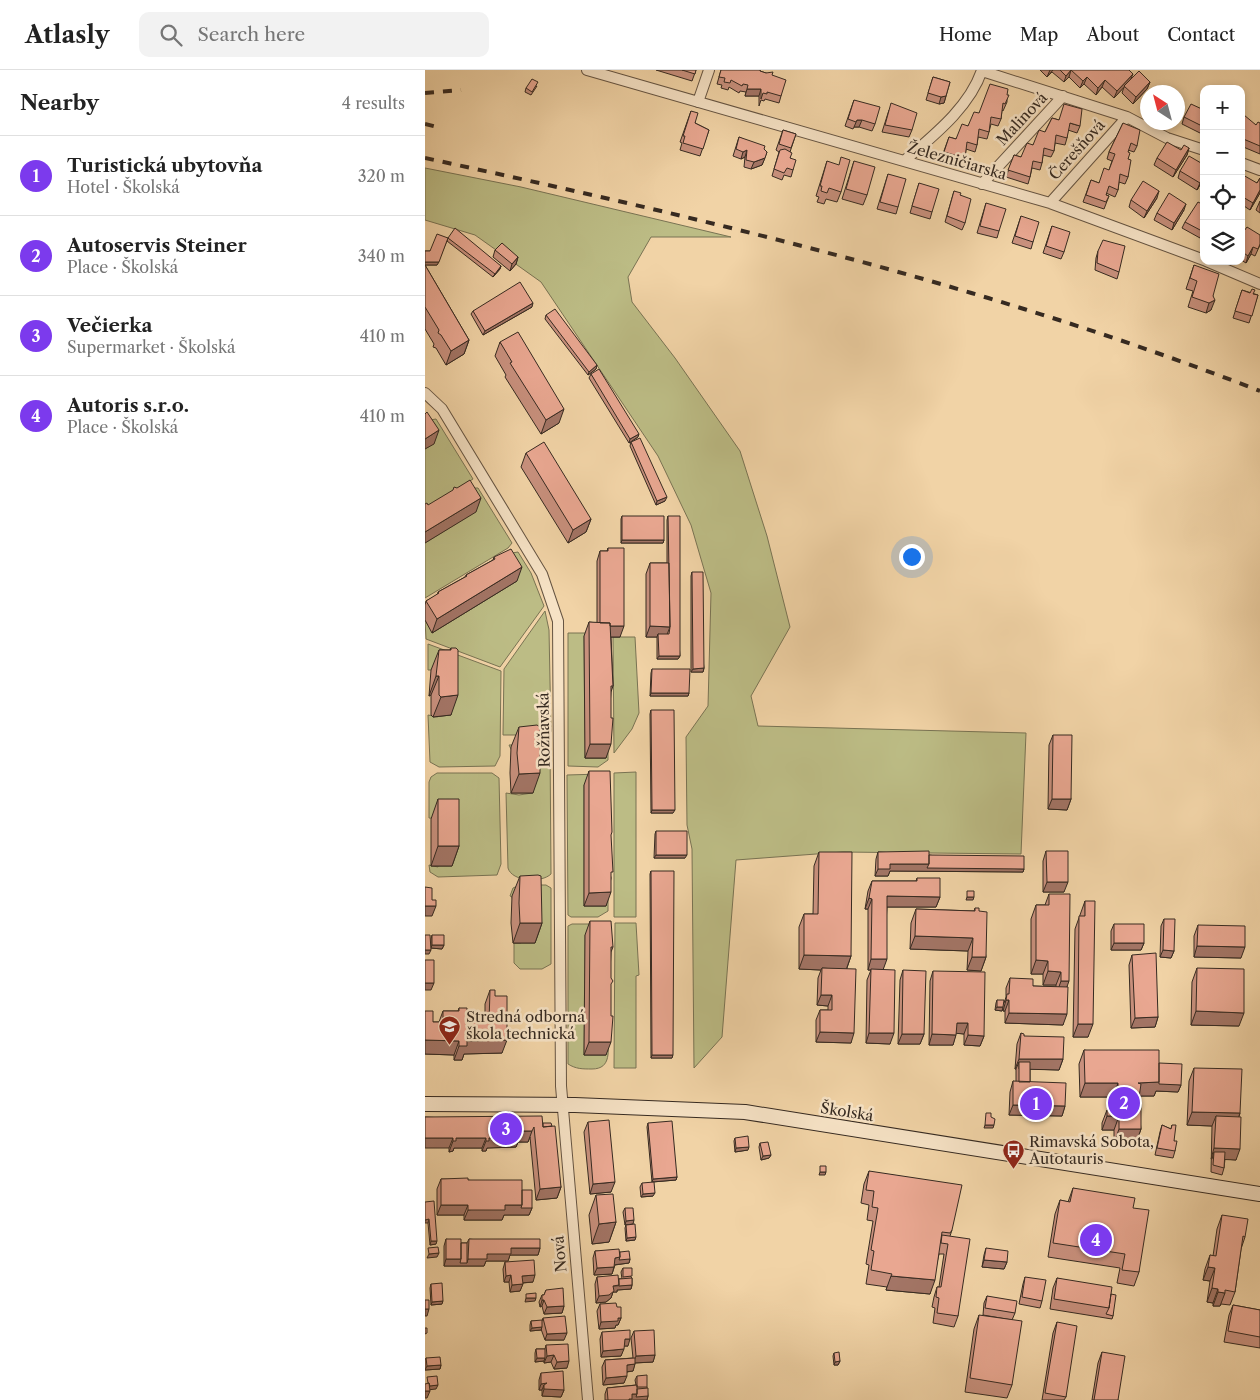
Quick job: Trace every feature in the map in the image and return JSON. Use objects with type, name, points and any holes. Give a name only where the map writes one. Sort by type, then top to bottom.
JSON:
[{"type":"main road","name":"Školská","points":[[425,1104],[562,1105],[745,1112],[1260,1194]]},
{"type":"street","name":"Železničiarska","points":[[587,70],[1050,203],[1200,259]]},
{"type":"street","points":[[698,102],[709,70]]},
{"type":"street","points":[[904,160],[956,112],[972,92],[982,70],[1127,117],[1167,138],[1200,149]]},
{"type":"street","name":"Malinová","points":[[982,184],[1063,96]]},
{"type":"street","name":"Čerešňová","points":[[1050,203],[1127,117]]},
{"type":"street","points":[[1245,164],[1260,170]]},
{"type":"street","name":"Železničiarska","points":[[1215,265],[1260,284]]},
{"type":"street","name":"Rožňavská","points":[[425,393],[442,409],[542,574],[558,621],[562,1105]]},
{"type":"street","name":"Nová","points":[[562,1105],[588,1400]]},
{"type":"green space","points":[[425,168],[521,187],[731,237],[651,237],[628,277],[632,302],[675,358],[740,451],[767,536],[790,627],[751,696],[758,726],[1026,733],[1021,854],[843,852],[736,860],[722,1037],[694,1068],[692,849],[687,825],[686,737],[708,706],[711,593],[691,525],[658,456],[541,282],[475,235],[425,220]]},
{"type":"green space","points":[[436,419],[473,479],[425,510],[425,449],[433,444],[430,420]]},
{"type":"green space","points":[[473,488],[478,488],[512,543],[508,548],[425,598],[425,543],[475,512]]},
{"type":"green space","points":[[518,552],[531,573],[544,606],[500,667],[426,639],[425,620],[433,633],[512,553]]},
{"type":"green space","points":[[545,611],[549,630],[551,732],[544,735],[503,735],[504,669]]},
{"type":"green space","points":[[568,633],[596,633],[584,636],[585,758],[606,758],[608,737],[608,760],[598,767],[568,766]]},
{"type":"green space","points":[[613,637],[635,637],[639,713],[632,729],[614,753]]},
{"type":"green space","points":[[428,644],[501,671],[500,756],[495,766],[439,767],[430,762],[428,715],[438,717],[444,670],[428,670]]},
{"type":"green space","points":[[550,744],[551,874],[541,879],[528,880],[515,876],[508,868],[506,793],[519,795],[532,793],[509,745]]},
{"type":"green space","points":[[636,772],[636,917],[614,917],[614,773]]},
{"type":"green space","points":[[437,773],[492,773],[499,778],[501,864],[497,875],[438,877],[430,872],[429,865],[438,867],[444,819],[429,818],[429,782],[431,777]]},
{"type":"green space","points":[[601,774],[584,785],[584,906],[608,886],[608,911],[598,917],[571,917],[568,915],[567,775]]},
{"type":"green space","points":[[520,885],[546,885],[551,888],[551,964],[542,969],[520,969],[514,963],[514,943],[521,943],[512,897],[510,896],[513,888]]},
{"type":"green space","points":[[615,923],[636,923],[639,975],[636,976],[636,1068],[614,1068]]},
{"type":"green space","points":[[572,924],[602,924],[585,935],[584,1055],[608,1035],[606,1062],[603,1066],[592,1069],[574,1067],[568,1064],[568,926]]},
{"type":"building","points":[[682,70],[696,70],[695,74]]},
{"type":"building","points":[[721,70],[773,72],[772,75],[786,80],[781,96],[767,92],[767,94],[763,93],[761,99],[761,89],[747,89],[748,85],[743,84],[742,86],[731,80],[730,83],[724,82],[725,78],[719,77]]},
{"type":"building","points":[[1060,70],[1071,70],[1066,76]]},
{"type":"building","points":[[1071,70],[1129,70],[1133,74],[1117,91],[1105,80],[1098,88],[1087,77],[1083,81]]},
{"type":"building","points":[[1139,71],[1150,82],[1147,85],[1140,85],[1140,93],[1136,97],[1124,86]]},
{"type":"building","points":[[933,77],[950,82],[946,96],[941,97],[928,93]]},
{"type":"building","points":[[532,79],[538,82],[532,92],[526,88]]},
{"type":"building","points":[[990,84],[1008,89],[1007,95],[1009,95],[1005,104],[1003,103],[1001,119],[991,117],[989,132],[979,129],[977,145],[967,142],[965,158],[944,152],[949,137],[956,139],[962,124],[968,126],[974,112],[979,113]]},
{"type":"building","points":[[854,100],[880,107],[875,124],[862,120],[857,120],[856,122],[848,119]]},
{"type":"building","points":[[891,103],[917,113],[912,130],[885,125]]},
{"type":"building","points":[[1064,104],[1082,109],[1080,126],[1070,123],[1067,138],[1056,135],[1054,151],[1044,148],[1042,163],[1033,161],[1030,177],[1008,170],[1014,155],[1021,157],[1027,143],[1033,145],[1039,130],[1045,132],[1052,118],[1059,120]]},
{"type":"building","points":[[1191,104],[1200,108],[1200,125],[1185,118]]},
{"type":"building","points":[[691,111],[698,113],[695,123],[709,130],[703,149],[683,143],[685,136],[683,136]]},
{"type":"building","points":[[1245,116],[1256,125],[1258,122],[1260,123],[1260,146],[1245,140]]},
{"type":"building","points":[[1123,123],[1140,130],[1137,146],[1131,143],[1128,152],[1130,153],[1128,159],[1131,160],[1128,177],[1120,174],[1118,190],[1109,186],[1106,195],[1109,196],[1106,202],[1086,195],[1091,180],[1099,183],[1104,168],[1109,170],[1115,154],[1109,152]]},
{"type":"building","points":[[783,130],[796,134],[791,148],[779,144]]},
{"type":"building","points":[[739,137],[765,146],[764,149],[767,152],[765,158],[754,162],[746,160],[747,150],[743,152],[736,149]]},
{"type":"building","points":[[1167,142],[1181,150],[1184,145],[1189,148],[1176,170],[1157,158]]},
{"type":"building","points":[[785,149],[792,153],[790,158],[796,160],[793,170],[787,168],[784,173],[774,169],[780,150]]},
{"type":"building","points":[[1189,156],[1200,162],[1200,183],[1180,171]]},
{"type":"building","points":[[841,157],[850,160],[841,192],[829,188],[827,193],[821,191],[822,186],[820,186],[827,161],[839,165]]},
{"type":"building","points":[[854,161],[875,167],[867,195],[846,189]]},
{"type":"building","points":[[888,174],[906,179],[898,207],[880,202]]},
{"type":"building","points":[[1245,176],[1257,183],[1260,178],[1260,190],[1253,203],[1245,198]]},
{"type":"building","points":[[1143,181],[1159,191],[1147,211],[1131,200]]},
{"type":"building","points":[[919,183],[939,189],[932,212],[912,206]]},
{"type":"building","points":[[954,191],[971,199],[965,223],[947,216]]},
{"type":"building","points":[[1169,193],[1186,204],[1174,223],[1157,213]]},
{"type":"building","points":[[1198,202],[1200,203],[1200,230],[1185,222]]},
{"type":"building","points":[[986,203],[1006,209],[999,231],[980,226]]},
{"type":"building","points":[[1021,216],[1039,222],[1033,242],[1015,236]]},
{"type":"building","points":[[1052,226],[1070,232],[1064,252],[1046,246]]},
{"type":"building","points":[[1247,227],[1260,235],[1258,249],[1253,247],[1248,256],[1245,254],[1245,230]]},
{"type":"building","points":[[455,228],[501,266],[495,274],[448,238]]},
{"type":"building","points":[[437,234],[448,238],[439,262],[425,262],[425,251],[430,251]]},
{"type":"building","points":[[1103,240],[1125,246],[1119,272],[1097,263],[1098,251]]},
{"type":"building","points":[[502,243],[518,257],[512,264],[495,250]]},
{"type":"building","points":[[425,265],[469,340],[451,351],[438,333],[439,330],[425,307]]},
{"type":"building","points":[[1194,265],[1219,274],[1213,296],[1215,300],[1209,303],[1192,297],[1197,281],[1190,278]]},
{"type":"building","points":[[520,282],[533,303],[485,331],[473,311]]},
{"type":"building","points":[[1252,289],[1255,290],[1253,294],[1258,295],[1252,316],[1235,311],[1242,290],[1250,293]]},
{"type":"building","points":[[555,309],[597,365],[589,372],[546,315]]},
{"type":"building","points":[[518,332],[564,409],[546,420],[510,363],[512,362],[500,342]]},
{"type":"building","points":[[599,369],[639,434],[630,439],[591,374]]},
{"type":"building","points":[[427,412],[439,430],[425,439],[425,414]]},
{"type":"building","points":[[640,438],[667,497],[657,501],[631,442]]},
{"type":"building","points":[[544,442],[591,519],[573,530],[526,453]]},
{"type":"building","points":[[470,480],[481,498],[425,532],[425,504],[427,503],[428,505],[453,490],[454,487],[457,488]]},
{"type":"building","points":[[622,516],[664,516],[664,540],[622,540]]},
{"type":"building","points":[[668,516],[680,516],[680,656],[659,656],[658,634],[669,634],[670,627]]},
{"type":"building","points":[[608,548],[624,548],[624,626],[610,626],[610,623],[600,623],[600,551],[608,551]]},
{"type":"building","points":[[511,549],[522,567],[437,619],[426,601],[495,559],[494,557]]},
{"type":"building","points":[[650,563],[669,563],[670,627],[650,626]]},
{"type":"building","points":[[692,572],[703,572],[704,668],[693,669]]},
{"type":"building","points":[[589,622],[610,623],[613,686],[611,686],[611,718],[613,718],[611,744],[590,744]]},
{"type":"building","points":[[451,648],[458,650],[458,695],[441,697],[439,695],[439,676],[436,676],[439,650],[451,650]]},
{"type":"building","points":[[652,669],[690,669],[689,693],[651,693]]},
{"type":"building","points":[[651,710],[674,710],[675,810],[652,810]]},
{"type":"building","points":[[537,725],[540,727],[540,773],[519,774],[517,753],[519,727]]},
{"type":"building","points":[[1053,735],[1072,735],[1071,799],[1052,799]]},
{"type":"building","points":[[589,771],[610,771],[613,872],[611,872],[611,892],[589,893]]},
{"type":"building","points":[[438,799],[459,799],[459,846],[438,846]]},
{"type":"building","points":[[656,831],[687,831],[687,855],[656,855]]},
{"type":"building","points":[[929,851],[929,864],[890,864],[890,869],[878,869],[878,852]]},
{"type":"building","points":[[1046,851],[1068,851],[1068,882],[1047,882]]},
{"type":"building","points":[[819,852],[852,852],[851,956],[804,955],[804,914],[818,914]]},
{"type":"building","points":[[929,855],[1024,856],[1024,869],[927,868]]},
{"type":"building","points":[[651,871],[674,871],[673,1055],[652,1055]]},
{"type":"building","points":[[520,876],[541,876],[542,923],[520,923]]},
{"type":"building","points":[[917,878],[940,878],[940,897],[887,896],[887,959],[871,959],[872,899],[869,898],[872,881],[917,881]]},
{"type":"building","points":[[425,887],[432,888],[432,900],[436,900],[436,906],[425,906]]},
{"type":"building","points":[[967,891],[974,891],[974,897],[967,897]]},
{"type":"building","points":[[1049,894],[1070,894],[1069,981],[1061,981],[1061,972],[1048,971],[1048,961],[1036,960],[1036,905],[1049,905]]},
{"type":"building","points":[[1085,901],[1095,901],[1093,1024],[1078,1024],[1079,916],[1085,916]]},
{"type":"building","points":[[975,908],[979,908],[979,911],[987,912],[986,957],[972,957],[973,938],[915,936],[916,909],[975,911]]},
{"type":"building","points":[[1164,919],[1175,919],[1174,951],[1163,950]]},
{"type":"building","points":[[590,921],[611,921],[613,947],[611,947],[611,978],[613,981],[611,984],[611,1016],[613,1016],[611,1042],[589,1042]]},
{"type":"building","points":[[1114,924],[1144,924],[1144,943],[1114,943]]},
{"type":"building","points":[[1198,925],[1245,926],[1245,947],[1197,946]]},
{"type":"building","points":[[425,935],[430,935],[431,950],[425,950]]},
{"type":"building","points":[[432,935],[444,935],[444,945],[432,945]]},
{"type":"building","points":[[1156,953],[1158,1017],[1135,1018],[1132,955]]},
{"type":"building","points":[[425,960],[434,960],[434,983],[425,983]]},
{"type":"building","points":[[822,968],[856,969],[854,1033],[820,1032],[820,1010],[832,1010],[832,995],[821,995]]},
{"type":"building","points":[[1197,968],[1244,969],[1244,1013],[1196,1011]]},
{"type":"building","points":[[871,969],[895,970],[894,1033],[869,1033]]},
{"type":"building","points":[[903,970],[926,971],[924,1034],[902,1034]]},
{"type":"building","points":[[933,971],[985,972],[984,1036],[968,1035],[968,1023],[957,1023],[956,1035],[932,1034]]},
{"type":"building","points":[[1010,978],[1033,979],[1033,986],[1068,987],[1067,1014],[1009,1013],[1009,1000],[1006,1000],[1007,994],[1009,994]]},
{"type":"building","points":[[490,990],[495,990],[495,996],[507,996],[507,1040],[467,1041],[467,1046],[459,1046],[459,1041],[425,1040],[425,1011],[433,1011],[433,1022],[443,1022],[443,1011],[459,1011],[459,1008],[467,1008],[467,1011],[478,1011],[478,1022],[489,1022]]},
{"type":"building","points":[[997,1000],[1004,1000],[1003,1007],[997,1007]]},
{"type":"building","points":[[1021,1033],[1024,1036],[1064,1037],[1063,1059],[1019,1059]]},
{"type":"building","points":[[1084,1050],[1159,1050],[1159,1082],[1138,1083],[1141,1084],[1138,1104],[1141,1104],[1141,1129],[1119,1129],[1119,1116],[1107,1116],[1107,1110],[1118,1110],[1118,1083],[1085,1083]]},
{"type":"building","points":[[1019,1062],[1030,1062],[1030,1082],[1019,1082]]},
{"type":"building","points":[[1159,1063],[1182,1064],[1181,1085],[1159,1084]]},
{"type":"building","points":[[1194,1068],[1242,1069],[1240,1113],[1192,1112]]},
{"type":"building","points":[[1013,1081],[1066,1083],[1065,1106],[1013,1105]]},
{"type":"building","points":[[986,1113],[991,1113],[991,1117],[995,1119],[994,1125],[985,1125]]},
{"type":"building","points":[[542,1116],[543,1127],[555,1126],[561,1187],[540,1189],[534,1127],[532,1131],[519,1131],[520,1137],[489,1138],[489,1141],[486,1141],[486,1138],[456,1138],[456,1141],[453,1141],[453,1138],[425,1138],[425,1117]]},
{"type":"building","points":[[1216,1116],[1241,1117],[1240,1149],[1214,1148]]},
{"type":"building","points":[[609,1120],[615,1182],[593,1184],[588,1122]]},
{"type":"building","points":[[672,1121],[677,1177],[653,1179],[648,1123]]},
{"type":"building","points":[[543,1123],[551,1123],[552,1126],[543,1127]]},
{"type":"building","points":[[1162,1125],[1171,1129],[1172,1125],[1176,1125],[1174,1141],[1177,1141],[1175,1151],[1157,1148]]},
{"type":"building","points":[[748,1136],[749,1147],[736,1148],[735,1138]]},
{"type":"building","points":[[768,1142],[771,1155],[763,1156],[760,1143]]},
{"type":"building","points":[[1214,1152],[1225,1152],[1224,1168],[1213,1165]]},
{"type":"building","points":[[820,1166],[826,1166],[826,1172],[820,1172]]},
{"type":"building","points":[[869,1171],[962,1185],[952,1230],[950,1233],[942,1232],[935,1280],[891,1276],[892,1274],[871,1270],[874,1251],[871,1250],[878,1208],[872,1207],[874,1191],[866,1190]]},
{"type":"building","points":[[468,1178],[468,1180],[522,1180],[522,1205],[505,1205],[505,1210],[468,1210],[468,1205],[441,1205],[441,1179]]},
{"type":"building","points":[[654,1182],[655,1193],[643,1194],[642,1183]]},
{"type":"building","points":[[1073,1188],[1135,1198],[1133,1208],[1149,1210],[1139,1272],[1122,1270],[1125,1254],[1053,1243],[1060,1200],[1070,1202]]},
{"type":"building","points":[[522,1190],[532,1190],[532,1208],[521,1208]]},
{"type":"building","points":[[613,1194],[616,1222],[599,1224],[596,1195]]},
{"type":"building","points":[[434,1201],[437,1241],[431,1241],[429,1219],[425,1220],[425,1202]]},
{"type":"building","points":[[625,1208],[633,1208],[634,1220],[626,1221]]},
{"type":"building","points":[[1222,1215],[1248,1219],[1245,1237],[1243,1236],[1235,1292],[1225,1290],[1225,1293],[1218,1292],[1218,1289],[1212,1288],[1215,1268],[1208,1267],[1210,1255],[1216,1256]]},
{"type":"building","points":[[635,1224],[636,1237],[627,1238],[626,1225]]},
{"type":"building","points":[[942,1235],[970,1239],[958,1316],[937,1313],[939,1298],[936,1297],[937,1287],[941,1287],[948,1244],[941,1243]]},
{"type":"building","points":[[446,1239],[461,1239],[461,1259],[446,1259]]},
{"type":"building","points":[[469,1239],[540,1239],[540,1248],[511,1248],[511,1254],[487,1254],[487,1259],[468,1259]]},
{"type":"building","points":[[461,1243],[467,1243],[467,1263],[460,1263]]},
{"type":"building","points":[[438,1247],[439,1253],[429,1254],[428,1248]]},
{"type":"building","points":[[986,1248],[1008,1251],[1007,1262],[984,1260]]},
{"type":"building","points":[[619,1249],[620,1257],[615,1258],[614,1267],[597,1268],[595,1251]]},
{"type":"building","points":[[629,1251],[630,1259],[619,1260],[620,1252]]},
{"type":"building","points":[[534,1260],[535,1275],[522,1276],[523,1284],[512,1285],[511,1275],[506,1276],[505,1262]]},
{"type":"building","points":[[623,1268],[632,1268],[632,1276],[623,1277]]},
{"type":"building","points":[[618,1275],[619,1285],[613,1286],[614,1291],[609,1295],[599,1296],[597,1277]]},
{"type":"building","points":[[1025,1277],[1046,1280],[1042,1301],[1022,1297]]},
{"type":"building","points":[[632,1278],[632,1285],[619,1286],[619,1279]]},
{"type":"building","points":[[1057,1278],[1112,1287],[1109,1308],[1054,1299]]},
{"type":"building","points":[[442,1283],[443,1301],[432,1302],[431,1284]]},
{"type":"building","points":[[563,1288],[564,1306],[547,1307],[544,1300],[542,1300],[542,1295],[544,1295],[546,1290]]},
{"type":"building","points":[[536,1293],[536,1298],[526,1298],[526,1294]]},
{"type":"building","points":[[1111,1294],[1116,1295],[1113,1316],[1106,1314]]},
{"type":"building","points":[[987,1296],[1017,1301],[1015,1313],[985,1308]]},
{"type":"building","points":[[425,1300],[429,1300],[429,1309],[425,1309]]},
{"type":"building","points":[[616,1303],[617,1307],[621,1307],[621,1318],[618,1318],[618,1321],[601,1322],[600,1304]]},
{"type":"building","points":[[1233,1305],[1260,1310],[1260,1337],[1228,1331]]},
{"type":"building","points":[[979,1315],[1022,1321],[1012,1385],[970,1378]]},
{"type":"building","points":[[565,1316],[567,1333],[547,1334],[543,1318]]},
{"type":"building","points":[[542,1320],[542,1327],[532,1328],[531,1321]]},
{"type":"building","points":[[1057,1322],[1077,1326],[1066,1397],[1045,1393]]},
{"type":"building","points":[[630,1330],[630,1339],[625,1339],[624,1349],[603,1351],[602,1332]]},
{"type":"building","points":[[654,1330],[655,1355],[636,1356],[634,1331]]},
{"type":"building","points":[[568,1344],[569,1361],[557,1362],[554,1355],[547,1356],[546,1345]]},
{"type":"building","points":[[536,1349],[545,1349],[545,1358],[537,1358]]},
{"type":"building","points":[[839,1352],[840,1361],[835,1362],[834,1353]]},
{"type":"building","points":[[1102,1352],[1125,1356],[1118,1400],[1094,1400]]},
{"type":"building","points":[[440,1357],[441,1365],[427,1366],[426,1358]]},
{"type":"building","points":[[635,1358],[635,1364],[627,1365],[627,1376],[606,1378],[605,1360]]},
{"type":"building","points":[[563,1371],[564,1390],[544,1389],[544,1385],[547,1383],[541,1384],[541,1373]]},
{"type":"building","points":[[647,1375],[647,1387],[637,1387],[637,1376]]},
{"type":"building","points":[[437,1376],[438,1385],[430,1386],[427,1377]]},
{"type":"building","points":[[429,1383],[430,1391],[425,1391],[425,1384]]},
{"type":"building","points":[[637,1385],[637,1394],[632,1394],[632,1399],[608,1400],[607,1388]]},
{"type":"building","points":[[648,1388],[648,1396],[636,1397],[637,1389]]},
{"type":"railway","points":[[425,93],[461,90]]},
{"type":"railway","points":[[425,124],[437,127]]},
{"type":"railway","points":[[425,158],[637,205],[847,258],[952,287],[1158,353],[1260,391]]},
{"type":"place","name":"Stredná odborná škola technická","points":[[450,1045]]},
{"type":"place","name":"Autoservis Steiner","points":[[1124,1103]]},
{"type":"place","name":"Turistická ubytovňa","points":[[1036,1104]]},
{"type":"place","name":"Večierka","points":[[506,1129]]},
{"type":"place","name":"Rimavská Sobota, Autotauris","points":[[1013,1170]]},
{"type":"place","name":"Autoris s.r.o.","points":[[1096,1240]]}]
